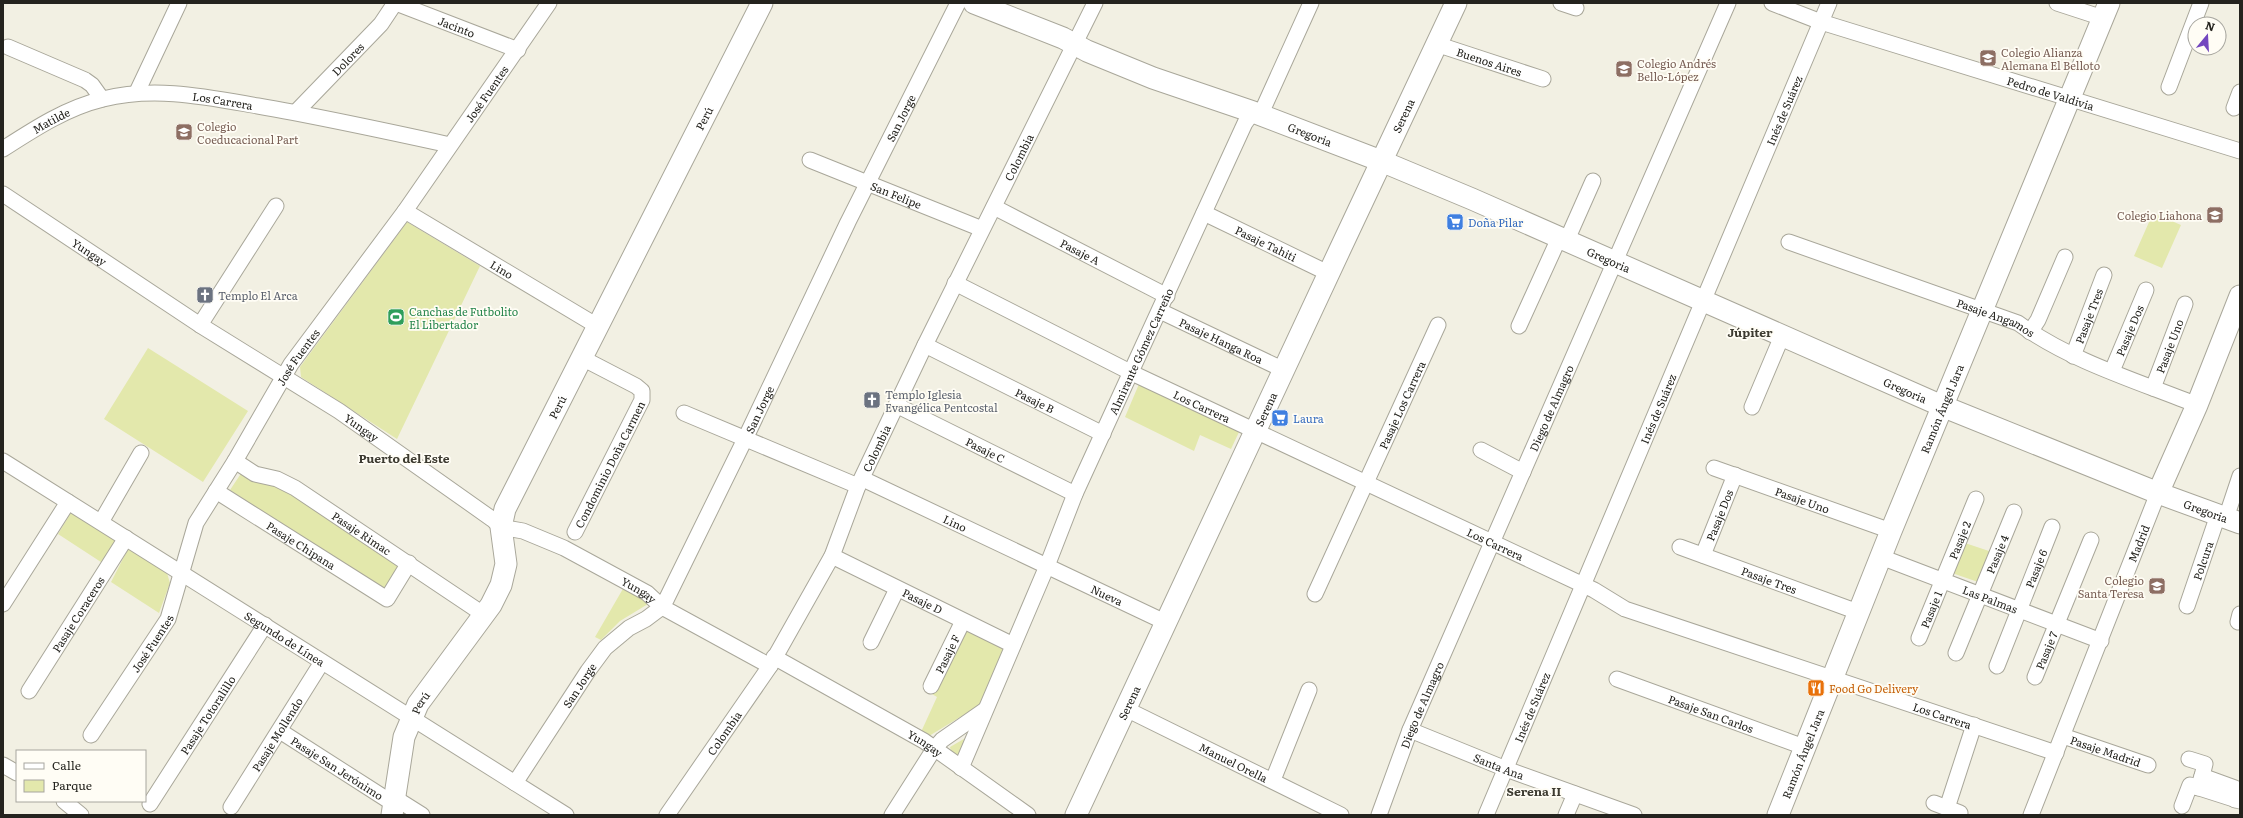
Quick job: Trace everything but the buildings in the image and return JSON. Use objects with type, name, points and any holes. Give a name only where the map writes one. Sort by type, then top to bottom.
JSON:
[{"type":"street","points":[[137,92],[179,3]]},
{"type":"street","name":"Jacinto","points":[[395,3],[518,50]]},
{"type":"street","name":"Dolores","points":[[296,112],[381,24],[395,3]]},
{"type":"street","name":"José Fuentes","points":[[91,735],[168,619],[196,523],[235,461],[291,364],[406,211],[450,144],[518,50],[549,3]]},
{"type":"street","name":"Perú","points":[[393,806],[404,737],[418,704],[497,595],[504,574],[506,553],[501,527],[505,509],[599,327],[762,3]]},
{"type":"street","name":"San Jorge","points":[[515,783],[588,671],[605,648],[629,628],[646,619],[662,607],[746,437],[868,183],[958,3]]},
{"type":"street","name":"Gregoria","points":[[974,3],[1063,38],[1075,45],[1153,78],[1253,112],[1381,161],[1472,199],[1562,240],[1942,406],[2158,493],[2228,518]]},
{"type":"street","name":"Colombia","points":[[667,815],[772,662],[832,556],[860,483],[896,405],[955,283],[1095,3]]},
{"type":"street","name":"Almirante Gómez Carreño","points":[[962,768],[985,710],[1047,566],[1075,494],[1132,373],[1245,123],[1253,112],[1263,108],[1268,101],[1311,3]]},
{"type":"street","name":"Serena","points":[[1076,815],[1167,623],[1282,369],[1456,3]]},
{"type":"street","points":[[1561,3],[1576,8]]},
{"type":"street","name":"Diego de Almagro","points":[[1379,815],[1410,730],[1491,543],[1616,263],[1728,3]]},
{"type":"street","name":"Pedro de Valdivia","points":[[1772,3],[1821,22],[2240,151]]},
{"type":"street","name":"Inés de Suárez","points":[[1486,815],[1829,3]]},
{"type":"street","points":[[2057,3],[2106,11]]},
{"type":"street","points":[[2169,87],[2201,3]]},
{"type":"street","name":"Ramón Ángel Jara","points":[[1778,815],[1831,679],[1942,406],[2106,11]]},
{"type":"street","name":"Buenos Aires","points":[[1436,44],[1543,79]]},
{"type":"street","points":[[8,47],[85,80],[92,85],[102,99]]},
{"type":"street","name":"Los Carrera","points":[[102,99],[137,92],[188,94],[296,112],[450,144]]},
{"type":"street","points":[[2234,108],[2240,92]]},
{"type":"street","name":"Matilde","points":[[3,149],[34,129],[75,108],[102,99]]},
{"type":"street","name":"San Felipe","points":[[810,160],[982,229]]},
{"type":"street","points":[[1519,326],[1593,181]]},
{"type":"street","name":"Yungay","points":[[3,194],[200,325],[339,411],[492,519],[501,527],[523,531],[564,548],[647,593],[662,607],[772,662],[934,748],[1028,815]]},
{"type":"street","points":[[200,325],[276,206]]},
{"type":"street","name":"Pasaje A","points":[[994,207],[1167,296]]},
{"type":"street","name":"Lino","points":[[406,211],[599,327]]},
{"type":"street","name":"Pasaje Tahiti","points":[[1204,213],[1328,273]]},
{"type":"street","name":"Pasaje Angamos","points":[[1789,242],[2018,323],[2047,344],[2073,356],[2197,405]]},
{"type":"street","points":[[2030,332],[2038,320],[2065,257]]},
{"type":"street","name":"Pasaje Tres","points":[[2073,356],[2104,275]]},
{"type":"street","name":"Los Carrera","points":[[955,283],[1132,373],[1583,585],[1605,596],[1625,609],[2056,753]]},
{"type":"street","name":"Pasaje Dos","points":[[2112,371],[2146,290]]},
{"type":"street","name":"Madrid","points":[[2031,815],[2158,493],[2234,325],[2240,296]]},
{"type":"street","name":"Pasaje Uno","points":[[2153,388],[2185,304]]},
{"type":"street","name":"Pasaje Hanga Roa","points":[[1160,311],[1282,369]]},
{"type":"street","name":"Pasaje Los Carrera","points":[[1315,594],[1438,326]]},
{"type":"street","points":[[1752,407],[1782,336]]},
{"type":"street","name":"Pasaje B","points":[[925,345],[1103,434]]},
{"type":"street","name":"Condominio Doña Carmen","points":[[576,532],[642,400],[642,391],[636,386],[582,358]]},
{"type":"street","name":"Pasaje C","points":[[896,405],[1075,494]]},
{"type":"street","name":"Lino","points":[[684,413],[860,483],[1047,566]]},
{"type":"street","points":[[1481,450],[1523,472]]},
{"type":"street","points":[[101,522],[141,453]]},
{"type":"street","name":"Pasaje Rimac","points":[[235,461],[255,474],[277,479],[295,488],[483,614]]},
{"type":"street","name":"Segundo de Línea","points":[[5,467],[101,522],[566,815]]},
{"type":"street","name":"Pasaje Uno","points":[[1714,468],[1891,532]]},
{"type":"street","name":"Pasaje Dos","points":[[1703,555],[1734,475]]},
{"type":"street","name":"Polcura","points":[[2187,606],[2228,518],[2240,476]]},
{"type":"street","name":"Pasaje Chipana","points":[[216,491],[384,604],[409,563]]},
{"type":"street","name":"Pasaje 2","points":[[1943,581],[1976,499]]},
{"type":"street","points":[[3,604],[68,502]]},
{"type":"street","name":"Pasaje 4","points":[[1956,653],[2014,512]]},
{"type":"street","name":"Pasaje 6","points":[[1997,666],[2052,527]]},
{"type":"street","name":"Pasaje Coraceros","points":[[29,691],[126,538]]},
{"type":"street","name":"Pasaje 7","points":[[2035,677],[2091,540]]},
{"type":"street","name":"Pasaje Tres","points":[[1680,547],[1858,612]]},
{"type":"street","name":"Pasaje D","points":[[832,556],[963,622],[1013,645]]},
{"type":"street","name":"Las Palmas","points":[[1881,558],[2100,641]]},
{"type":"street","name":"Nueva","points":[[1047,566],[1167,623]]},
{"type":"street","name":"Pasaje 1","points":[[1918,638],[1943,581]]},
{"type":"street","points":[[871,642],[897,589]]},
{"type":"street","name":"Pasaje F","points":[[931,686],[963,622]]},
{"type":"street","name":"Pasaje Totoralillo","points":[[150,804],[265,625]]},
{"type":"street","name":"Pasaje Mollendo","points":[[231,807],[322,662]]},
{"type":"street","name":"Pasaje San Carlos","points":[[1617,680],[1804,747]]},
{"type":"street","points":[[1273,780],[1309,690]]},
{"type":"street","name":"Manuel Orella","points":[[1126,709],[1273,780],[1341,815]]},
{"type":"street","points":[[892,815],[934,748],[942,740],[985,710]]},
{"type":"street","points":[[1947,808],[1974,725]]},
{"type":"street","name":"Santa Ana","points":[[1410,730],[1506,769],[1634,815]]},
{"type":"street","name":"Pasaje San Jerónimo","points":[[280,731],[393,806],[422,815]]},
{"type":"street","name":"Pasaje Madrid","points":[[2063,736],[2148,765]]},
{"type":"street","points":[[2189,759],[2205,764],[2200,782]]},
{"type":"street","points":[[3,765],[16,772]]},
{"type":"street","points":[[2182,806],[2190,785],[2200,782],[2238,800]]},
{"type":"street","points":[[1566,815],[1575,794]]},
{"type":"street","points":[[65,802],[81,815]]},
{"type":"green space","points":[[2153,213],[2181,225],[2162,268],[2134,256]]},
{"type":"green space","name":"Canchas de Futbolito El Libertador","points":[[407,222],[480,266],[397,439],[301,377],[300,367]]},
{"type":"green space","points":[[148,348],[248,411],[203,482],[104,419]]},
{"type":"green space","points":[[1139,384],[1239,432],[1231,449],[1200,435],[1194,451],[1125,417]]},
{"type":"green space","points":[[242,472],[280,486],[400,565],[388,588],[382,589],[230,490]]},
{"type":"green space","points":[[72,511],[117,540],[104,564],[58,534]]},
{"type":"green space","points":[[1965,543],[1992,552],[1981,583],[1952,573]]},
{"type":"green space","points":[[128,549],[167,573],[170,583],[159,613],[111,582]]},
{"type":"green space","points":[[624,587],[646,599],[648,604],[620,621],[601,640],[595,637]]},
{"type":"green space","points":[[964,627],[1006,647],[980,705],[929,736],[921,732],[937,697],[932,694]]},
{"type":"green space","points":[[969,736],[960,757],[951,751],[950,747]]},
{"type":"place","name":"Colegio Alianza Alemana El Belloto","points":[[1988,58]]},
{"type":"place","name":"Colegio Andrés Bello-López","points":[[1624,69]]},
{"type":"place","name":"Colegio Coeducacional Part","points":[[184,132]]},
{"type":"place","name":"Colegio Liahona","points":[[2215,215]]},
{"type":"place","name":"Doña Pilar","points":[[1455,222]]},
{"type":"place","name":"Templo El Arca","points":[[205,295]]},
{"type":"place","name":"Canchas de Futbolito El Libertador","points":[[396,317]]},
{"type":"place","name":"Templo Iglesia Evangélica Pentcostal","points":[[872,400]]},
{"type":"place","name":"Laura","points":[[1280,418]]},
{"type":"place","name":"Colegio Santa Teresa","points":[[2157,586]]},
{"type":"place","name":"Food Go Delivery","points":[[1816,688]]},
{"type":"district","name":"Júpiter","points":[[1750,332]]},
{"type":"district","name":"Puerto del Este","points":[[404,458]]},
{"type":"district","name":"Serena II","points":[[1534,791]]}]
